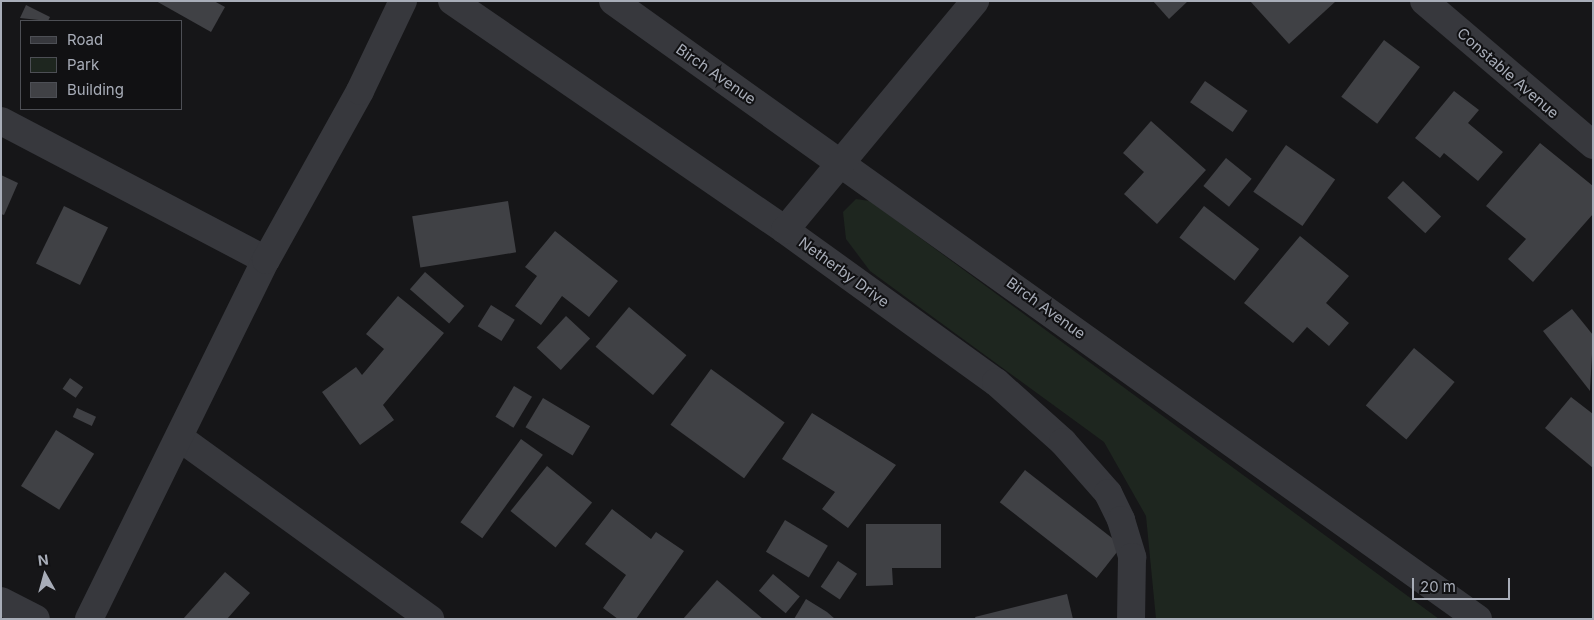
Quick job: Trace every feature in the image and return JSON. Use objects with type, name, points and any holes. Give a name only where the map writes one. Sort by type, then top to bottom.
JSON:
[{"type":"street","points":[[89,619],[180,438],[266,260],[360,91],[403,1]]},
{"type":"street","name":"Netherby Drive","points":[[452,1],[785,230],[996,382],[1089,470],[1113,502],[1132,558],[1131,619]]},
{"type":"street","name":"Birch Avenue","points":[[613,1],[843,162],[1478,619]]},
{"type":"street","points":[[785,230],[975,1]]},
{"type":"street","name":"Constable Avenue","points":[[1424,1],[1593,145]]},
{"type":"street","points":[[1,121],[266,260]]},
{"type":"street","points":[[180,438],[430,619]]},
{"type":"street","points":[[1,601],[36,619]]},
{"type":"green space","points":[[856,199],[870,201],[1439,619],[1156,619],[1146,516],[1104,442],[870,271],[846,239],[843,212]]},
{"type":"building","points":[[156,1],[214,1],[225,7],[211,32]]},
{"type":"building","points":[[1153,1],[1188,1],[1169,19]]},
{"type":"building","points":[[1250,1],[1336,1],[1289,44]]},
{"type":"building","points":[[26,5],[50,17],[48,20],[20,18]]},
{"type":"building","points":[[1384,40],[1420,67],[1377,124],[1341,97]]},
{"type":"building","points":[[1205,81],[1248,111],[1233,132],[1190,102]]},
{"type":"building","points":[[1454,91],[1479,110],[1468,123],[1503,152],[1478,181],[1444,153],[1440,158],[1415,138]]},
{"type":"building","points":[[1151,121],[1206,170],[1157,224],[1124,194],[1144,172],[1123,153]]},
{"type":"building","points":[[1540,143],[1593,186],[1593,214],[1533,282],[1508,259],[1526,239],[1486,206]]},
{"type":"building","points":[[1286,145],[1335,179],[1302,226],[1253,192]]},
{"type":"building","points":[[1226,158],[1252,179],[1229,207],[1203,186]]},
{"type":"building","points":[[1,175],[18,183],[4,215],[1,214]]},
{"type":"building","points":[[1403,181],[1441,216],[1425,233],[1387,198]]},
{"type":"building","points":[[508,201],[516,252],[420,268],[412,216]]},
{"type":"building","points":[[64,206],[108,227],[80,285],[36,264]]},
{"type":"building","points":[[1204,206],[1259,249],[1235,281],[1179,238]]},
{"type":"building","points":[[555,231],[618,281],[589,317],[562,296],[541,325],[515,306],[537,276],[525,267]]},
{"type":"building","points":[[1300,236],[1349,276],[1326,303],[1349,323],[1329,346],[1307,327],[1293,343],[1244,303]]},
{"type":"building","points":[[425,272],[464,306],[449,323],[410,289]]},
{"type":"building","points":[[398,296],[444,333],[383,405],[394,420],[360,445],[322,392],[356,367],[362,375],[384,349],[366,334]]},
{"type":"building","points":[[491,305],[515,320],[501,341],[478,326]]},
{"type":"building","points":[[629,307],[686,355],[653,395],[596,347]]},
{"type":"building","points":[[1572,309],[1593,335],[1590,391],[1543,331]]},
{"type":"building","points":[[566,316],[590,339],[561,370],[537,347]]},
{"type":"building","points":[[1414,348],[1455,382],[1406,440],[1366,405]]},
{"type":"building","points":[[711,369],[785,422],[744,478],[670,425]]},
{"type":"building","points":[[70,378],[83,387],[76,398],[63,389]]},
{"type":"building","points":[[514,386],[532,397],[513,428],[495,417]]},
{"type":"building","points":[[1571,397],[1593,414],[1593,468],[1545,428]]},
{"type":"building","points":[[543,398],[590,426],[573,455],[525,427]]},
{"type":"building","points":[[77,408],[96,417],[92,426],[73,417]]},
{"type":"building","points":[[812,413],[896,465],[848,528],[822,509],[835,492],[782,459]]},
{"type":"building","points":[[56,430],[94,454],[59,510],[21,486]]},
{"type":"building","points":[[521,439],[543,455],[482,538],[460,522]]},
{"type":"building","points":[[547,466],[592,503],[556,548],[510,511]]},
{"type":"building","points":[[1025,470],[1122,546],[1097,578],[1000,502]]},
{"type":"building","points":[[612,509],[651,539],[656,532],[684,551],[636,619],[618,619],[603,608],[626,575],[585,544]]},
{"type":"building","points":[[785,520],[828,546],[809,577],[766,552]]},
{"type":"building","points":[[866,524],[941,524],[941,568],[892,568],[893,585],[866,586]]},
{"type":"building","points":[[838,561],[857,574],[840,600],[821,587]]},
{"type":"building","points":[[225,572],[250,593],[227,619],[183,619]]},
{"type":"building","points":[[773,574],[800,596],[786,613],[759,591]]},
{"type":"building","points":[[717,580],[763,619],[683,619]]},
{"type":"building","points":[[1067,594],[1073,619],[976,619],[975,617]]},
{"type":"building","points":[[806,599],[827,612],[835,619],[794,619]]}]
